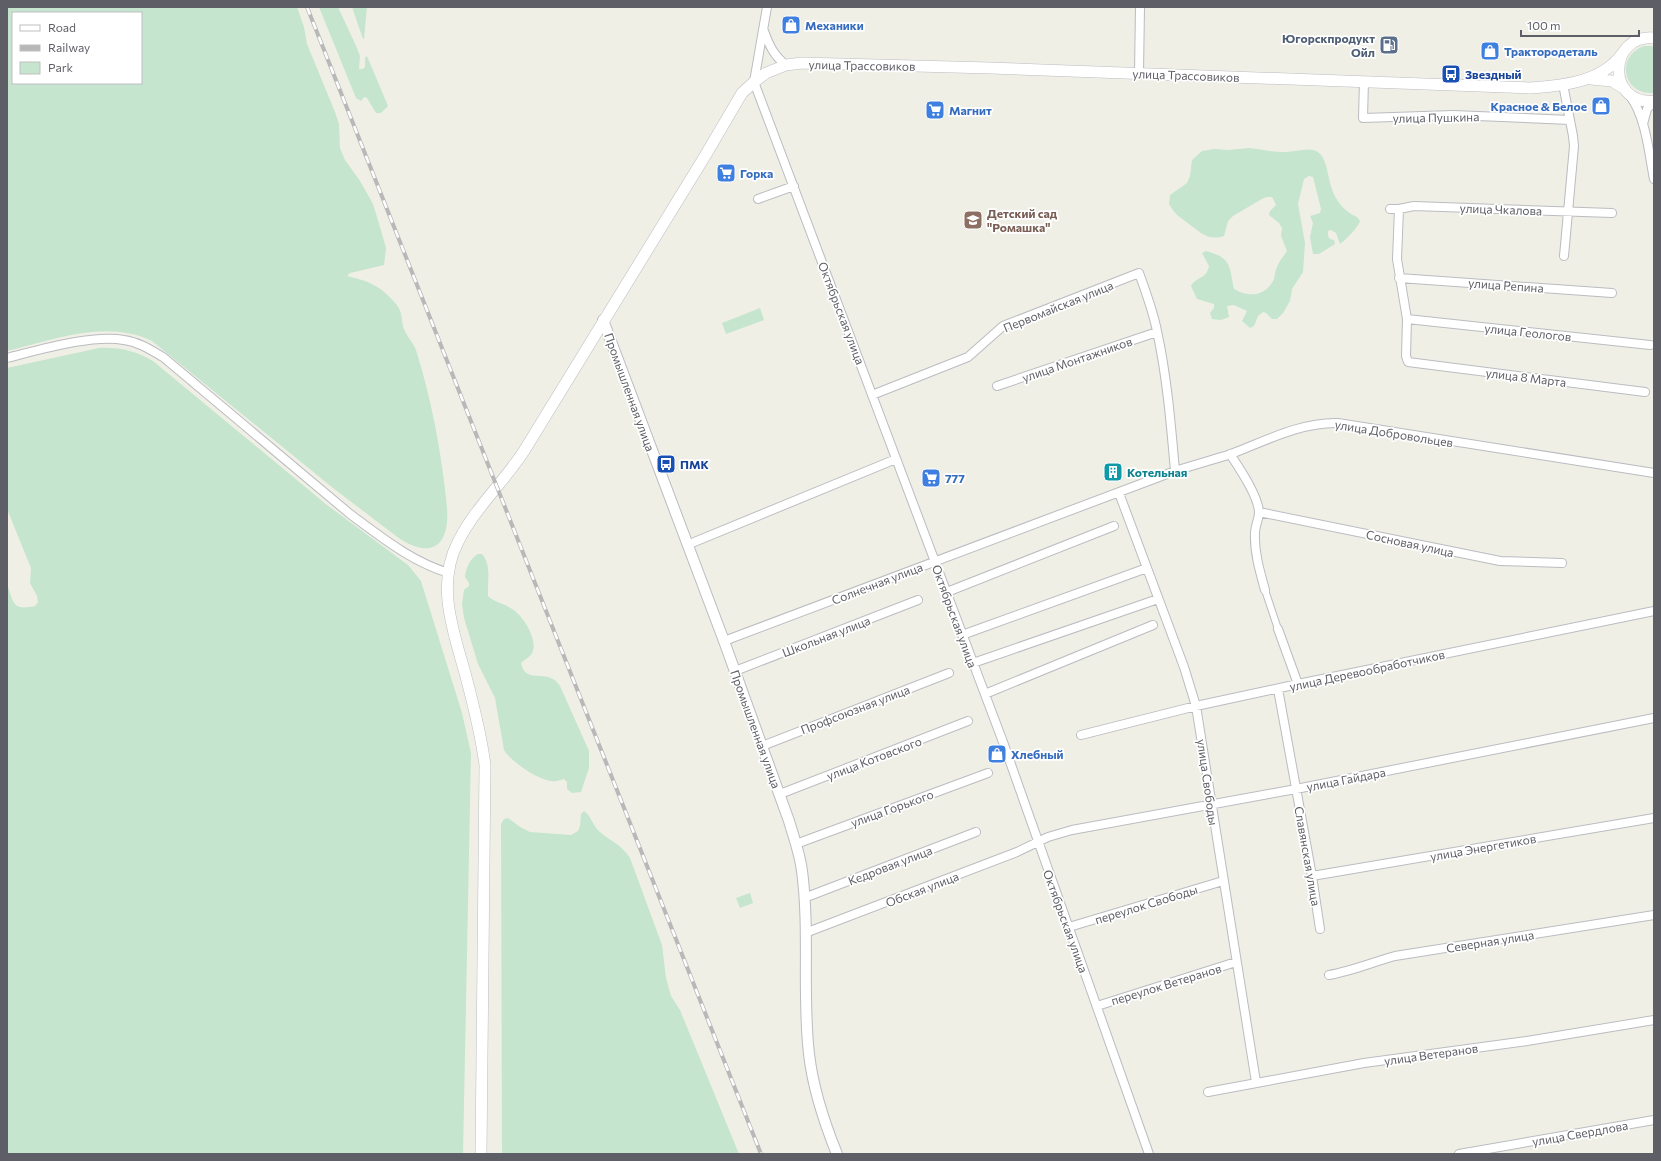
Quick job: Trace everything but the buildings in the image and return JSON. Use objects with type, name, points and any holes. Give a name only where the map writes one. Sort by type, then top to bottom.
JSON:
[{"type":"main road","points":[[1584,80],[1609,69],[1630,45],[1654,32]]},
{"type":"main road","points":[[1637,40],[1654,38]]},
{"type":"main road","points":[[1622,54],[1618,71],[1620,80],[1626,90]]},
{"type":"main road","name":"улица Трассовиков","points":[[481,1154],[485,765],[477,720],[450,615],[447,590],[448,573],[455,549],[472,519],[516,462],[742,94],[754,82],[766,73],[786,65],[802,63],[1139,73],[1530,88],[1584,80]]},
{"type":"main road","points":[[1584,80],[1612,81],[1639,100],[1654,102]]},
{"type":"street","points":[[754,82],[767,7]]},
{"type":"street","points":[[1139,73],[1140,7]]},
{"type":"street","points":[[763,30],[773,52],[779,60],[786,65]]},
{"type":"street","name":"улица Пушкина","points":[[1364,81],[1363,118],[1453,115],[1570,120]]},
{"type":"street","name":"Октябрьская улица","points":[[754,82],[985,694],[1150,1154]]},
{"type":"street","points":[[1563,84],[1574,146],[1564,256]]},
{"type":"street","points":[[1626,90],[1634,101],[1643,125],[1654,179]]},
{"type":"street","points":[[1643,125],[1647,109],[1654,102]]},
{"type":"street","points":[[758,199],[794,186]]},
{"type":"street","name":"улица Чкалова","points":[[1400,278],[1397,258],[1395,209],[1414,206],[1612,213]]},
{"type":"street","name":"Первомайская улица","points":[[872,395],[968,357],[1002,326],[1139,273],[1151,306],[1158,332]]},
{"type":"street","points":[[1400,278],[1407,319]]},
{"type":"street","name":"улица Репина","points":[[1400,278],[1612,293]]},
{"type":"street","name":"улица Геологов","points":[[1407,319],[1650,345]]},
{"type":"street","name":"улица 8 Марта","points":[[1407,319],[1406,356],[1408,362],[1645,392]]},
{"type":"street","name":"Промышленная улица","points":[[603,320],[724,641],[780,794],[796,844],[802,871],[804,898],[806,1011],[811,1066],[823,1117],[837,1154]]},
{"type":"street","points":[[1158,332],[1164,368],[1175,471]]},
{"type":"street","name":"улица Монтажников","points":[[997,386],[1158,332]]},
{"type":"street","points":[[7,358],[94,340],[124,340],[151,350],[163,357],[350,514],[381,538],[422,563],[448,573]]},
{"type":"street","name":"улица Добровольцев","points":[[1119,493],[1175,471],[1230,454],[1310,425],[1324,422],[1654,473]]},
{"type":"street","points":[[1230,454],[1248,484],[1259,512],[1255,530],[1255,543],[1265,590],[1298,684]]},
{"type":"street","points":[[688,545],[896,459]]},
{"type":"street","name":"Солнечная улица","points":[[724,641],[1119,493]]},
{"type":"street","name":"улица Свободы","points":[[1119,493],[1184,668],[1196,706],[1210,804],[1256,1082]]},
{"type":"street","name":"Сосновая улица","points":[[1259,512],[1500,561],[1562,563]]},
{"type":"street","points":[[947,592],[1114,526]]},
{"type":"street","points":[[962,635],[1147,568]]},
{"type":"street","points":[[973,663],[1158,599]]},
{"type":"street","name":"Школьная улица","points":[[735,671],[918,600]]},
{"type":"street","name":"улица Деревообработчиков","points":[[1082,735],[1196,706],[1654,610]]},
{"type":"street","points":[[985,694],[1153,625]]},
{"type":"street","name":"Профсоюзная улица","points":[[762,746],[949,673]]},
{"type":"street","name":"Славянская улица","points":[[1278,689],[1312,876],[1320,929]]},
{"type":"street","name":"улица Гайдара","points":[[1038,841],[1057,833],[1072,830],[1296,789],[1654,718]]},
{"type":"street","name":"улица Котовского","points":[[780,794],[968,722]]},
{"type":"street","name":"улица Горького","points":[[796,844],[988,773]]},
{"type":"street","name":"улица Энергетиков","points":[[1312,876],[1654,818]]},
{"type":"street","name":"Кедровая улица","points":[[804,898],[976,832]]},
{"type":"street","name":"Обская улица","points":[[805,933],[1017,852],[1038,841]]},
{"type":"street","name":"переулок Свободы","points":[[1069,927],[1223,881]]},
{"type":"street","name":"Северная улица","points":[[1329,975],[1345,972],[1395,956],[1654,915]]},
{"type":"street","name":"переулок Ветеранов","points":[[1097,1006],[1236,962]]},
{"type":"street","name":"улица Ветеранов","points":[[1208,1092],[1364,1063],[1527,1041],[1654,1020]]},
{"type":"street","name":"улица Свердлова","points":[[1460,1154],[1654,1120]]},
{"type":"green space","points":[[7,7],[297,7],[304,27],[307,44],[339,124],[340,148],[345,160],[360,181],[373,204],[386,248],[384,265],[350,273],[347,276],[374,285],[396,304],[401,313],[404,329],[416,350],[427,389],[439,448],[447,508],[445,533],[441,541],[435,546],[427,548],[418,547],[396,536],[333,488],[152,341],[134,335],[116,332],[98,332],[61,337],[7,351]]},
{"type":"green space","points":[[319,7],[338,7],[360,56],[359,69],[363,69],[365,67],[365,58],[367,56],[388,106],[381,113],[376,113],[367,98],[364,97],[361,101],[356,98]]},
{"type":"green space","points":[[352,7],[367,7],[364,39],[363,39]]},
{"type":"green space","points":[[1644,46],[1654,46],[1653,93],[1643,92],[1635,88],[1629,82],[1626,74],[1626,66],[1629,58],[1635,51]]},
{"type":"green space","points":[[1249,148],[1279,152],[1306,150],[1316,151],[1324,160],[1332,189],[1338,201],[1345,209],[1360,221],[1352,233],[1340,244],[1336,233],[1331,230],[1328,231],[1328,236],[1330,239],[1334,240],[1335,244],[1319,254],[1313,254],[1310,237],[1313,223],[1310,216],[1320,213],[1321,209],[1313,177],[1309,176],[1304,179],[1298,204],[1305,243],[1303,272],[1292,289],[1290,301],[1283,313],[1277,319],[1272,319],[1263,312],[1258,316],[1254,326],[1250,328],[1242,321],[1247,311],[1234,305],[1227,306],[1229,317],[1221,320],[1212,319],[1210,313],[1214,308],[1214,304],[1197,299],[1191,286],[1196,280],[1204,276],[1208,270],[1209,266],[1202,253],[1206,251],[1221,257],[1228,264],[1234,289],[1245,294],[1257,294],[1271,285],[1278,265],[1287,251],[1281,236],[1282,228],[1279,223],[1269,215],[1270,211],[1276,205],[1272,197],[1266,197],[1233,216],[1228,221],[1224,236],[1213,238],[1201,233],[1178,216],[1169,204],[1170,195],[1187,183],[1190,176],[1192,160],[1202,151],[1214,149],[1228,150]]},
{"type":"green space","points":[[760,308],[764,320],[726,334],[722,323]]},
{"type":"green space","points":[[99,348],[127,350],[153,361],[327,505],[408,565],[421,581],[462,713],[471,753],[463,1154],[7,1154],[7,584],[13,601],[18,606],[35,606],[38,602],[37,596],[30,583],[31,568],[7,509],[7,368]]},
{"type":"green space","points":[[478,554],[482,554],[487,563],[488,596],[516,612],[525,622],[532,635],[534,648],[532,653],[521,663],[523,669],[529,675],[543,676],[554,679],[560,686],[589,751],[589,768],[581,792],[572,793],[567,789],[567,782],[564,779],[551,781],[539,777],[518,765],[507,755],[504,750],[495,698],[478,664],[464,618],[462,604],[464,590],[469,586],[469,583],[465,577],[466,570],[471,561]]},
{"type":"green space","points":[[584,811],[590,817],[597,829],[622,848],[630,858],[662,945],[666,978],[671,996],[680,1010],[739,1154],[502,1154],[501,824],[504,819],[508,818],[530,832],[571,835],[578,831],[581,814]]},
{"type":"green space","points":[[750,893],[753,903],[740,908],[736,898]]},
{"type":"railway","points":[[307,7],[761,1154]]},
{"type":"place","name":"Механики","points":[[791,25]]},
{"type":"place","name":"Югорскпродукт Ойл","points":[[1389,45]]},
{"type":"place","name":"Трактородеталь","points":[[1490,51]]},
{"type":"place","name":"Звездный","points":[[1451,74]]},
{"type":"place","name":"Красное & Белое","points":[[1601,106]]},
{"type":"place","name":"Магнит","points":[[935,110]]},
{"type":"place","name":"Горка","points":[[726,173]]},
{"type":"place","name":"Детский сад \"Ромашка\"","points":[[973,220]]},
{"type":"place","name":"ПМК","points":[[666,464]]},
{"type":"place","name":"Котельная","points":[[1113,472]]},
{"type":"place","name":"777","points":[[931,478]]},
{"type":"place","name":"Хлебный","points":[[997,754]]}]
